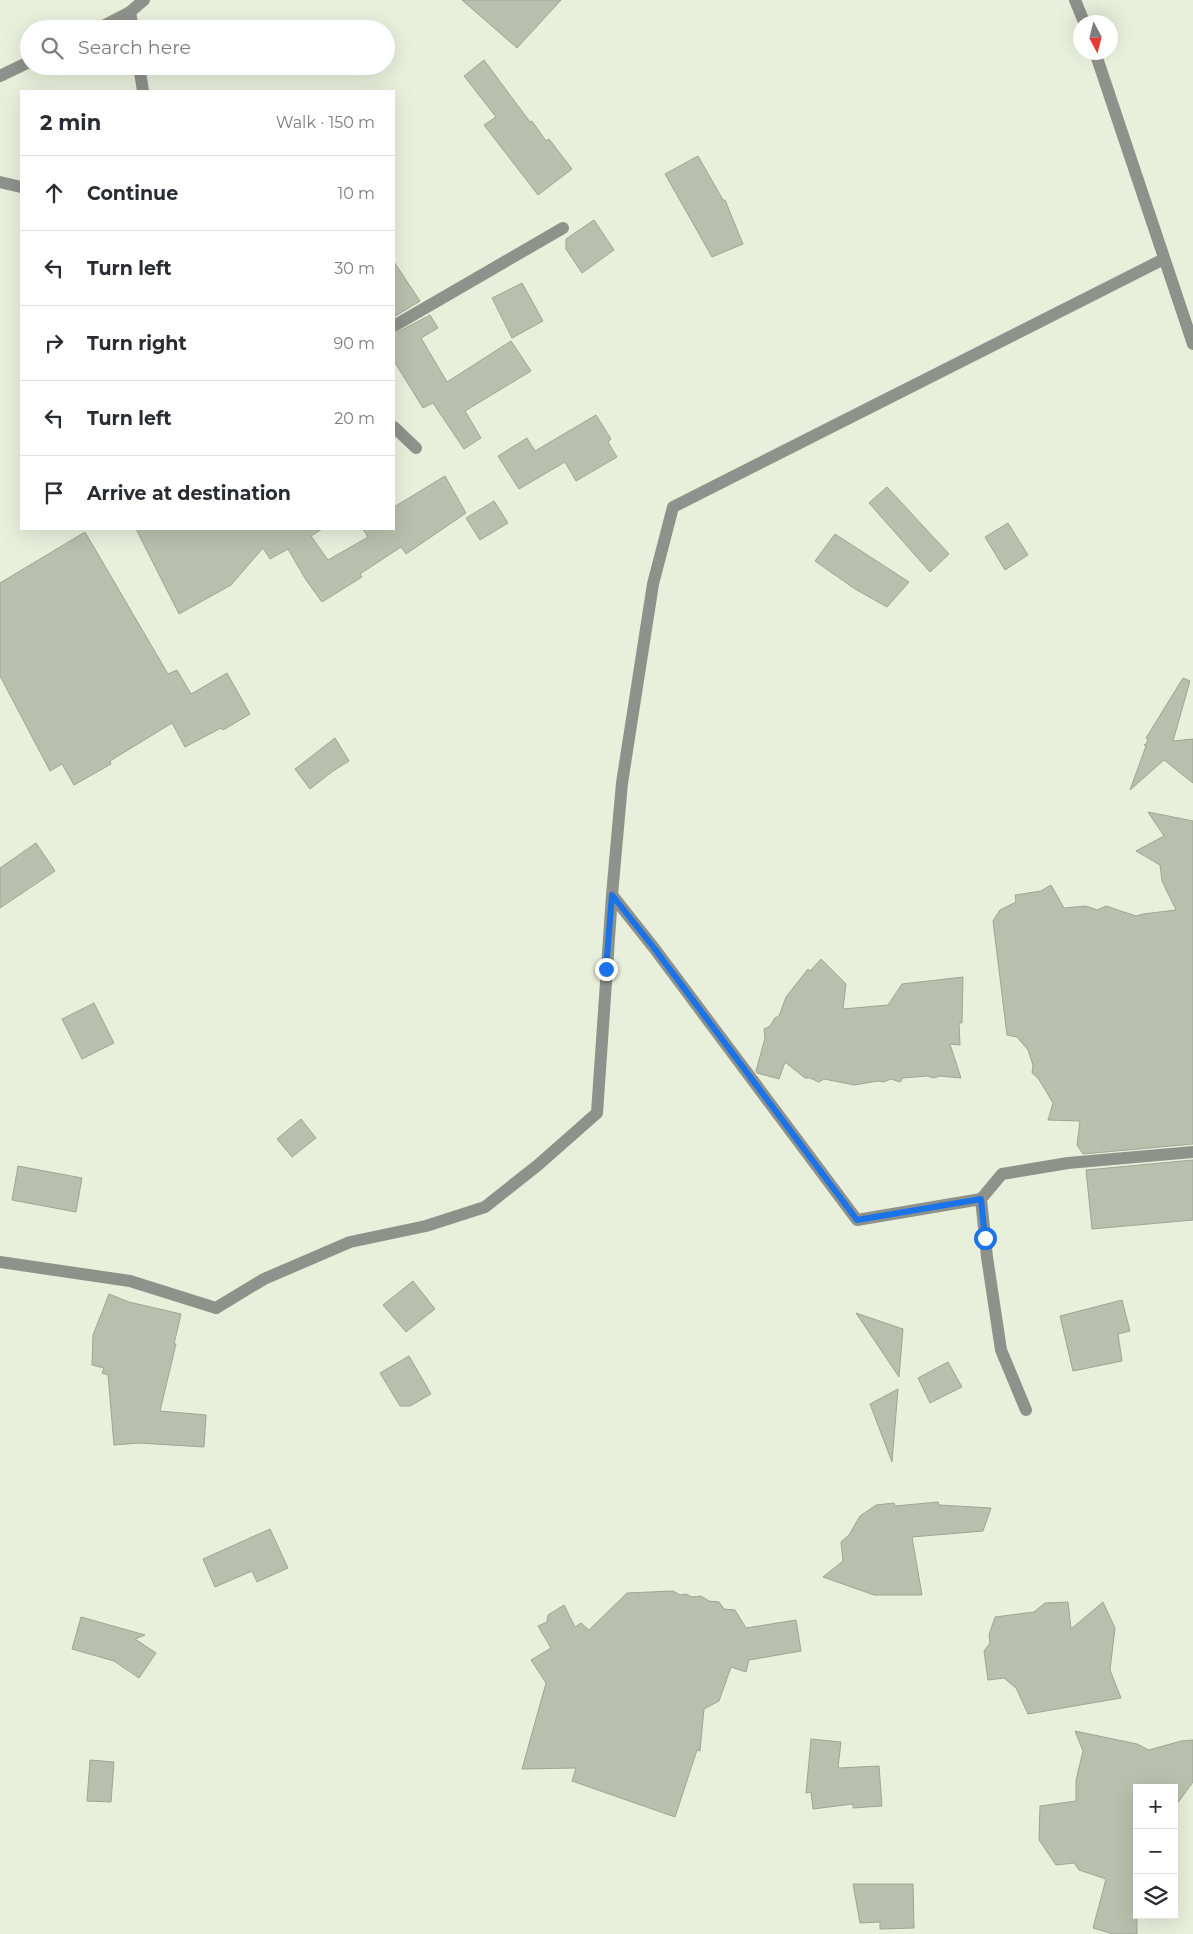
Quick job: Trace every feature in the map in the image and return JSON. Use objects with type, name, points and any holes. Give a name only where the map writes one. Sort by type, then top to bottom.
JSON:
[{"type":"street","points":[[114,20],[130,12],[144,0]]},
{"type":"street","points":[[1075,0],[1081,15]]},
{"type":"street","points":[[130,12],[131,20]]},
{"type":"street","points":[[1098,60],[1193,344]]},
{"type":"street","points":[[0,76],[20,66]]},
{"type":"street","points":[[140,75],[143,90]]},
{"type":"street","points":[[0,182],[20,187]]},
{"type":"street","points":[[395,325],[563,228]]},
{"type":"street","points":[[0,1262],[130,1281],[216,1308],[264,1279],[350,1242],[426,1226],[485,1207],[538,1165],[597,1113],[612,895],[622,783],[653,584],[674,507],[1164,259]]},
{"type":"street","points":[[395,428],[416,448]]},
{"type":"street","points":[[612,895],[654,948],[857,1220],[981,1199],[1002,1174],[1068,1163],[1193,1152]]},
{"type":"street","points":[[981,1199],[987,1257],[1001,1350],[1026,1410]]},
{"type":"building","points":[[462,0],[561,0],[517,48]]},
{"type":"building","points":[[484,60],[530,122],[532,121],[546,141],[549,139],[572,169],[538,195],[484,125],[496,117],[464,76]]},
{"type":"building","points":[[698,156],[723,200],[725,200],[743,244],[712,257],[665,174]]},
{"type":"building","points":[[594,220],[614,250],[582,273],[566,249],[566,239]]},
{"type":"building","points":[[395,264],[420,301],[395,316]]},
{"type":"building","points":[[522,283],[543,321],[512,338],[492,298]]},
{"type":"building","points":[[430,315],[438,328],[421,338],[447,382],[511,341],[531,371],[465,411],[481,438],[464,449],[433,403],[423,408],[395,363],[395,333]]},
{"type":"building","points":[[596,415],[611,439],[608,442],[617,457],[576,481],[565,462],[519,489],[498,456],[527,438],[535,451]]},
{"type":"building","points":[[445,476],[466,513],[406,554],[401,547],[360,574],[362,577],[322,602],[306,580],[288,549],[270,559],[263,548],[231,585],[179,614],[137,530],[320,530],[311,536],[328,560],[368,537],[364,530],[395,530],[395,506]]},
{"type":"building","points":[[887,487],[949,554],[930,572],[869,503]]},
{"type":"building","points":[[494,501],[508,523],[480,540],[466,518]]},
{"type":"building","points":[[1008,523],[1028,555],[1005,570],[985,537]]},
{"type":"building","points":[[85,532],[168,674],[177,670],[191,694],[227,673],[250,714],[223,730],[221,728],[185,747],[172,723],[110,761],[111,764],[74,785],[62,764],[50,771],[0,676],[0,583]]},
{"type":"building","points":[[835,534],[909,582],[887,607],[855,589],[815,561]]},
{"type":"building","points":[[1183,678],[1190,681],[1173,741],[1193,739],[1193,783],[1164,760],[1130,790],[1146,746],[1144,745],[1148,739],[1146,738]]},
{"type":"building","points":[[335,738],[349,761],[310,789],[295,769]]},
{"type":"building","points":[[1148,812],[1193,821],[1193,1144],[1083,1154],[1077,1145],[1080,1121],[1048,1120],[1053,1103],[1038,1078],[1032,1073],[1033,1065],[1028,1050],[1017,1037],[1007,1035],[993,921],[1000,910],[1016,902],[1015,895],[1041,891],[1051,885],[1064,908],[1086,906],[1097,910],[1106,906],[1136,916],[1176,910],[1162,881],[1160,865],[1136,851],[1164,836]]},
{"type":"building","points":[[36,843],[55,871],[0,908],[0,868]]},
{"type":"building","points":[[821,959],[846,984],[843,1009],[888,1005],[902,984],[963,977],[962,1023],[959,1023],[960,1045],[950,1044],[961,1078],[940,1076],[934,1078],[927,1076],[903,1078],[900,1082],[891,1079],[883,1082],[878,1081],[854,1085],[824,1079],[819,1082],[805,1078],[785,1062],[779,1079],[757,1073],[765,1038],[764,1029],[770,1026],[775,1018],[779,1016],[786,997],[808,969],[810,971]]},
{"type":"building","points":[[94,1003],[114,1043],[82,1059],[62,1019]]},
{"type":"building","points":[[301,1119],[316,1138],[292,1157],[277,1139]]},
{"type":"building","points":[[1193,1160],[1193,1220],[1092,1229],[1086,1170]]},
{"type":"building","points":[[18,1166],[82,1178],[76,1212],[12,1200]]},
{"type":"building","points":[[413,1281],[435,1309],[406,1332],[383,1305]]},
{"type":"building","points":[[109,1294],[129,1302],[181,1314],[160,1411],[206,1415],[204,1447],[139,1443],[114,1445],[108,1375],[102,1373],[104,1368],[92,1365],[93,1335]]},
{"type":"building","points":[[1122,1300],[1130,1331],[1118,1334],[1122,1361],[1073,1371],[1060,1316]]},
{"type":"building","points":[[856,1313],[903,1329],[899,1377]]},
{"type":"building","points":[[409,1356],[431,1394],[410,1406],[400,1406],[380,1373]]},
{"type":"building","points":[[948,1362],[962,1387],[930,1403],[918,1378]]},
{"type":"building","points":[[898,1389],[892,1462],[870,1404]]},
{"type":"building","points":[[938,1502],[939,1505],[991,1508],[983,1531],[912,1537],[922,1595],[874,1595],[823,1577],[843,1561],[841,1542],[849,1535],[860,1516],[876,1505],[894,1503],[895,1506]]},
{"type":"building","points":[[270,1529],[288,1568],[257,1582],[252,1571],[215,1587],[203,1559]]},
{"type":"building","points":[[673,1591],[680,1595],[701,1596],[709,1601],[719,1602],[724,1609],[735,1610],[746,1628],[796,1620],[801,1651],[749,1660],[746,1672],[731,1667],[719,1701],[704,1709],[700,1751],[697,1750],[675,1817],[572,1781],[576,1768],[522,1769],[546,1683],[531,1660],[551,1648],[538,1626],[547,1622],[548,1615],[564,1605],[575,1627],[581,1623],[589,1630],[627,1593]]},
{"type":"building","points":[[1068,1602],[1071,1629],[1103,1602],[1115,1628],[1110,1670],[1121,1698],[1028,1714],[1016,1688],[1004,1678],[988,1680],[984,1651],[990,1643],[989,1635],[995,1617],[1034,1612],[1045,1603]]},
{"type":"building","points":[[81,1617],[145,1635],[135,1639],[156,1653],[139,1678],[114,1661],[72,1649]]},
{"type":"building","points":[[1075,1731],[1137,1744],[1149,1750],[1181,1741],[1193,1740],[1193,1782],[1178,1803],[1178,1784],[1133,1784],[1133,1919],[1137,1919],[1137,1934],[1113,1934],[1093,1928],[1106,1879],[1079,1870],[1074,1863],[1056,1865],[1039,1840],[1040,1806],[1076,1801],[1076,1780],[1083,1751]]},
{"type":"building","points":[[811,1739],[841,1742],[838,1768],[879,1766],[882,1806],[853,1808],[853,1804],[813,1809],[811,1792],[806,1793]]},
{"type":"building","points":[[90,1760],[114,1762],[111,1802],[87,1801]]},
{"type":"building","points":[[853,1884],[913,1884],[914,1928],[880,1929],[880,1922],[860,1923]]},
{"type":"route","points":[[606,969],[612,895],[654,948],[857,1220],[981,1199],[985,1238]]}]
